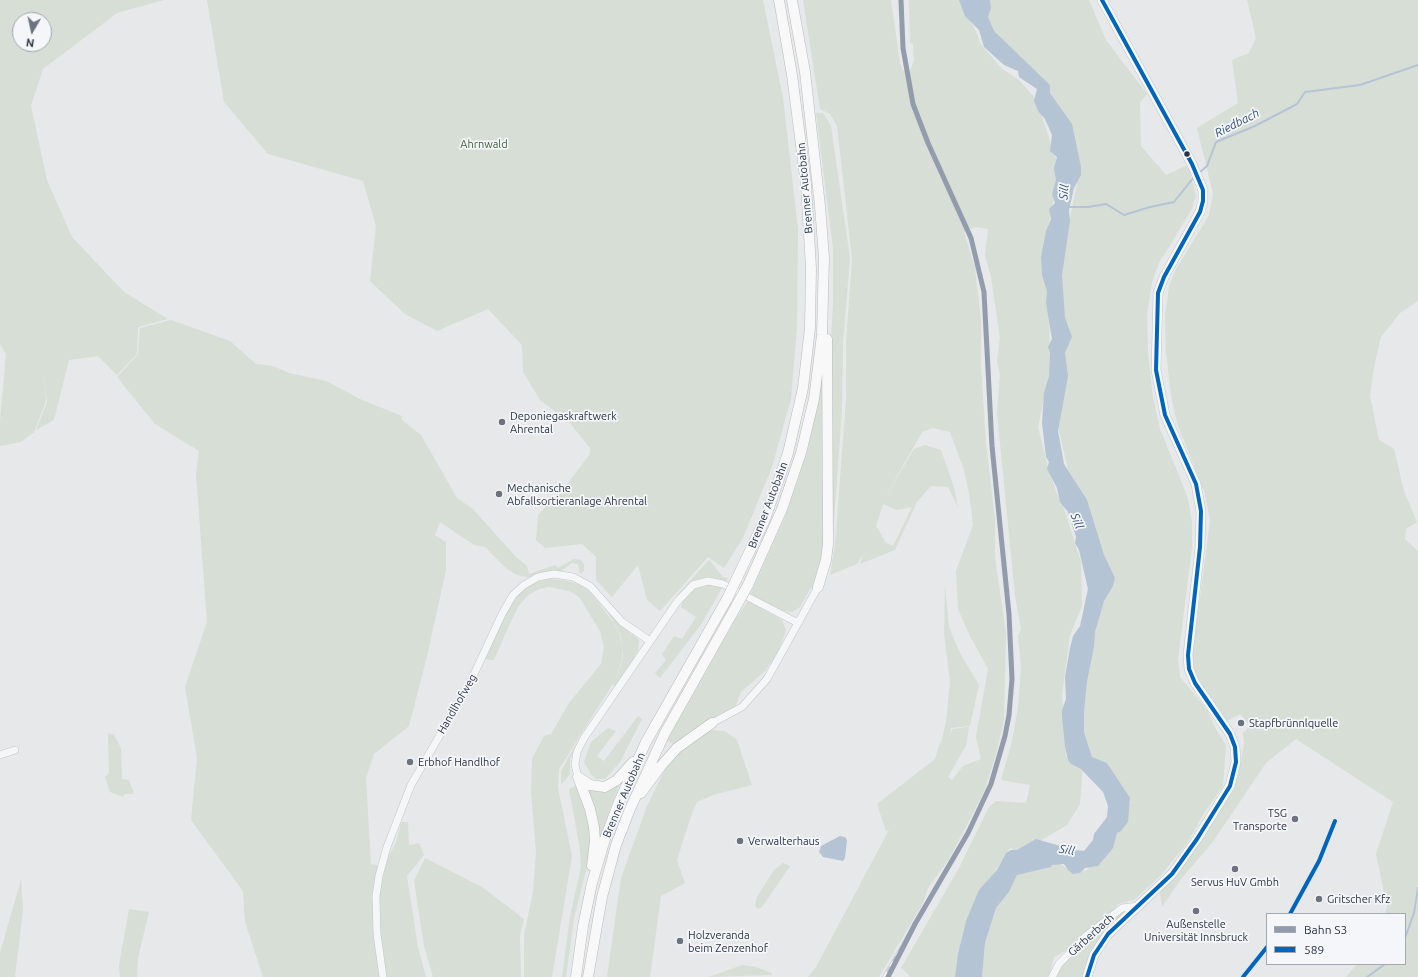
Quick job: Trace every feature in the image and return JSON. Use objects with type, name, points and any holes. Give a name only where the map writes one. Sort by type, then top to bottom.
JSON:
[{"type":"highway","name":"Brenner Autobahn","points":[[576,977],[586,908],[605,840],[619,802],[642,750],[727,599],[765,519],[788,453],[803,388],[810,328],[811,268],[806,184],[792,75],[779,0]]},
{"type":"highway","name":"Brenner Autobahn","points":[[588,977],[602,897],[614,852],[630,809],[665,733],[748,585],[782,509],[801,453],[814,399],[818,369],[823,301],[824,258],[816,165],[805,72],[792,0]]},
{"type":"highway","points":[[818,587],[826,560],[828,540],[827,338],[823,301]]},
{"type":"highway","points":[[630,809],[668,758],[688,738],[712,723]]},
{"type":"highway","points":[[578,777],[594,786],[608,786],[623,774],[642,750]]},
{"type":"highway","points":[[578,777],[590,810],[594,834],[586,908]]},
{"type":"main road","points":[[1087,977],[1094,955],[1103,940],[1172,874],[1189,851],[1230,786],[1236,768],[1235,747],[1230,734],[1195,683],[1188,663],[1200,547],[1201,511],[1196,484],[1165,415],[1156,370],[1158,293],[1166,273],[1200,212],[1204,196],[1201,183],[1192,164],[1102,0]]},
{"type":"street","name":"Handlhofweg","points":[[383,977],[377,934],[376,901],[378,876],[384,855],[411,785],[469,685],[502,614],[513,595],[524,585],[538,577],[559,574],[574,577],[590,586],[622,622],[650,641]]},
{"type":"street","points":[[578,777],[575,765],[577,752],[584,738],[650,641],[686,592],[695,584],[708,581],[723,584],[798,623]]},
{"type":"street","points":[[712,723],[742,707],[772,672],[818,587]]},
{"type":"street","points":[[0,755],[15,750]]},
{"type":"street","name":"Gärberbach","points":[[1052,977],[1059,964],[1087,935],[1122,908],[1139,906]]},
{"type":"green space","points":[[0,0],[164,0],[117,13],[43,69],[31,106],[47,180],[72,237],[124,292],[168,319],[138,327],[137,354],[117,375],[98,356],[69,360],[54,420],[36,430],[47,402],[44,374],[46,401],[34,432],[21,442],[0,446],[0,421],[6,354],[0,344]]},
{"type":"green space","name":"Ahrnwald","points":[[207,0],[763,0],[783,98],[798,229],[797,327],[791,399],[772,467],[743,538],[724,568],[708,557],[660,611],[647,600],[638,565],[612,597],[596,580],[596,557],[582,544],[545,548],[536,540],[538,515],[568,483],[590,454],[590,448],[570,423],[540,400],[523,372],[522,345],[488,309],[437,331],[405,314],[370,281],[376,226],[363,181],[268,154],[224,102]]},
{"type":"green space","points":[[803,0],[891,0],[900,63],[903,71],[910,70],[914,61],[913,44],[910,43],[909,0],[964,0],[969,18],[980,43],[1001,68],[1019,80],[1036,99],[1058,165],[1058,180],[1048,226],[1050,369],[1038,427],[1049,471],[1057,494],[1063,505],[1081,562],[1082,606],[1070,635],[1062,695],[1066,756],[1083,766],[1080,804],[1067,825],[1040,841],[1016,851],[1010,848],[994,873],[981,901],[970,911],[959,955],[956,977],[909,977],[909,975],[901,968],[959,868],[989,807],[996,801],[1026,803],[1030,785],[1001,780],[1011,745],[1018,708],[1021,667],[1018,636],[1021,629],[1015,596],[997,413],[1000,375],[997,361],[1000,338],[991,277],[985,255],[988,229],[976,227],[964,232],[975,268],[981,320],[981,365],[986,444],[995,518],[995,558],[1006,633],[1004,719],[997,751],[984,792],[949,859],[928,888],[923,903],[879,977],[808,977],[816,967],[889,830],[886,831],[877,804],[935,759],[940,743],[949,745],[941,743],[946,722],[950,682],[944,633],[945,584],[949,627],[960,653],[979,685],[970,726],[951,728],[950,737],[952,729],[969,727],[966,746],[948,777],[952,780],[963,766],[981,759],[976,737],[988,669],[970,636],[958,609],[956,571],[973,525],[969,493],[964,470],[950,432],[933,428],[922,432],[883,501],[914,449],[925,445],[941,450],[954,487],[958,507],[948,487],[931,486],[917,502],[895,550],[860,564],[863,554],[857,564],[830,575],[835,545],[846,399],[846,342],[852,259],[837,126],[830,114],[820,109]],"holes":[[[883,504],[897,510],[912,507],[893,546],[886,543],[876,526]]]},
{"type":"green space","points":[[982,0],[1089,0],[1106,40],[1147,94],[1140,102],[1141,146],[1166,175],[1188,165],[1196,196],[1192,209],[1159,263],[1152,282],[1147,314],[1148,353],[1153,398],[1160,429],[1188,499],[1192,523],[1192,547],[1178,659],[1180,677],[1208,711],[1214,726],[1226,745],[1223,786],[1206,810],[1187,843],[1161,875],[1134,900],[1118,904],[1111,913],[1065,951],[1054,957],[1049,977],[982,977],[985,943],[996,908],[1009,892],[1017,874],[1050,867],[1057,862],[1075,874],[1087,870],[1108,847],[1131,802],[1107,763],[1092,757],[1084,732],[1087,682],[1094,647],[1090,638],[1103,564],[1090,512],[1068,470],[1056,418],[1063,252],[1080,169],[1062,116],[992,35]]},
{"type":"green space","points":[[1247,0],[1418,0],[1418,301],[1400,313],[1381,337],[1374,367],[1370,396],[1379,440],[1394,449],[1404,491],[1417,522],[1406,529],[1405,539],[1418,551],[1418,977],[1346,977],[1356,965],[1406,965],[1406,913],[1385,913],[1387,906],[1376,854],[1393,802],[1296,739],[1266,763],[1212,843],[1181,879],[1162,907],[1160,893],[1180,868],[1232,789],[1238,776],[1244,743],[1243,733],[1250,726],[1240,714],[1227,721],[1198,679],[1193,668],[1192,658],[1210,521],[1205,494],[1177,423],[1171,395],[1166,352],[1165,315],[1169,287],[1175,271],[1209,215],[1213,194],[1197,128],[1238,103],[1232,60],[1249,53],[1256,38]]},
{"type":"green space","points":[[816,113],[823,113],[831,126],[850,258],[843,343],[842,410],[831,563],[826,578],[810,589],[800,607],[792,612],[784,611],[750,595],[786,515],[800,474],[809,442],[824,364],[830,357],[833,303],[833,248]]},
{"type":"green space","points":[[171,320],[230,341],[256,364],[273,366],[289,373],[326,381],[362,400],[402,416],[402,420],[421,435],[457,498],[473,509],[515,556],[527,566],[529,574],[555,565],[558,568],[574,559],[581,560],[584,565],[584,571],[580,574],[578,564],[572,563],[560,572],[538,574],[530,578],[517,575],[507,569],[485,547],[474,545],[440,522],[435,535],[446,542],[446,570],[427,656],[409,726],[374,754],[366,778],[371,864],[383,866],[396,843],[401,822],[408,822],[409,845],[419,843],[424,855],[407,876],[418,947],[426,977],[263,977],[245,922],[243,891],[191,820],[197,758],[185,687],[207,622],[196,474],[199,451],[155,424],[117,377],[138,354],[140,328]]},
{"type":"green space","points":[[709,560],[723,577],[728,578],[700,626],[660,678],[655,673],[666,660],[662,654],[674,636],[682,639],[696,617],[681,607],[683,599],[677,595]]},
{"type":"green space","points":[[550,579],[563,580],[580,585],[591,593],[613,622],[620,635],[622,646],[621,635],[603,604],[624,627],[639,640],[638,650],[633,660],[615,686],[613,685],[614,682],[559,769],[558,788],[572,856],[552,977],[524,977],[524,935],[533,892],[536,852],[531,793],[532,759],[544,736],[551,734],[569,703],[601,664],[604,647],[600,631],[579,597],[569,591],[549,587],[539,589],[527,596],[518,607],[494,660],[485,659],[511,603],[520,593],[533,583]],"holes":[[[622,646],[623,658],[616,680],[622,658]]]},
{"type":"green space","points":[[748,601],[782,620],[786,630],[779,651],[765,671],[741,692],[735,707],[698,727],[675,746],[667,740],[737,617]]},
{"type":"green space","points":[[638,716],[642,719],[620,762],[605,779],[596,779],[591,774],[584,762],[591,742],[608,728],[616,731],[597,756],[604,761]]},
{"type":"green space","points":[[707,730],[725,731],[737,740],[752,785],[713,795],[697,802],[677,860],[685,883],[661,896],[650,977],[607,977],[621,878],[647,806],[672,755]]},
{"type":"green space","points":[[108,733],[114,735],[121,748],[122,779],[129,780],[134,794],[125,794],[123,797],[110,792],[105,777],[109,773]]},
{"type":"green space","points":[[579,739],[570,759],[570,774],[561,785],[561,771]]},
{"type":"green space","points":[[621,781],[611,806],[597,848],[584,784]]},
{"type":"green space","points":[[575,786],[578,788],[590,826],[590,854],[574,919],[566,977],[562,977],[570,916],[581,867],[580,850],[569,789]]},
{"type":"green space","points":[[425,858],[482,887],[524,919],[520,935],[521,977],[433,977],[424,946],[414,881]]},
{"type":"green space","points":[[783,863],[790,866],[762,907],[758,909],[755,906],[757,897],[774,870]]},
{"type":"green space","points":[[21,879],[23,910],[15,977],[0,977],[0,953]]},
{"type":"green space","points":[[129,909],[149,912],[138,958],[137,977],[120,977],[119,965]]},
{"type":"green space","points":[[1122,911],[1125,913],[1104,932],[1083,977],[1054,977],[1057,970],[1080,944]]},
{"type":"green space","points":[[742,965],[756,967],[772,973],[772,975],[709,977]]},
{"type":"water","name":"Sill","points":[[959,0],[990,0],[991,8],[988,17],[994,31],[1050,85],[1050,93],[1072,124],[1081,167],[1081,175],[1074,188],[1069,210],[1070,221],[1062,275],[1065,318],[1072,337],[1065,353],[1068,376],[1058,431],[1064,464],[1087,500],[1104,555],[1115,578],[1113,586],[1104,601],[1095,632],[1094,647],[1087,682],[1084,732],[1092,757],[1107,763],[1130,798],[1128,822],[1121,831],[1117,833],[1113,848],[1098,866],[1085,868],[1080,873],[1073,874],[1064,864],[1052,865],[1051,867],[1017,875],[1009,892],[996,908],[985,943],[982,977],[955,977],[958,954],[966,921],[979,890],[997,870],[1006,853],[1011,850],[1017,850],[1036,839],[1074,850],[1084,851],[1093,840],[1094,834],[1107,817],[1108,806],[1103,792],[1081,769],[1071,764],[1068,760],[1065,747],[1062,716],[1062,710],[1066,699],[1065,677],[1070,648],[1073,636],[1080,626],[1088,589],[1079,550],[1075,543],[1076,537],[1068,512],[1060,502],[1057,488],[1047,469],[1049,462],[1046,457],[1042,423],[1044,393],[1049,376],[1050,353],[1048,347],[1052,339],[1046,303],[1047,291],[1042,275],[1041,257],[1046,231],[1051,219],[1049,209],[1055,203],[1052,194],[1056,180],[1054,168],[1057,157],[1050,151],[1052,135],[1045,119],[1038,111],[1034,101],[1037,89],[1019,77],[1018,71],[1004,65],[984,47],[979,30],[965,16]]},
{"type":"water","points":[[840,836],[845,837],[847,840],[845,858],[843,861],[823,857],[819,852],[821,846]]},
{"type":"waterway","name":"Riedbach","points":[[1199,173],[1207,166],[1216,142],[1255,126],[1297,104],[1305,92],[1360,85],[1418,65]]},
{"type":"waterway","name":"Riedbach","points":[[1068,207],[1088,207],[1106,204],[1124,215],[1150,207],[1174,202],[1194,177]]},
{"type":"waterway","points":[[1406,935],[1414,913],[1418,888]]},
{"type":"waterway","points":[[1367,977],[1384,965]]},
{"type":"railway","points":[[884,977],[930,898]]},
{"type":"rail line","name":"S3","points":[[888,977],[915,924],[968,833],[991,784],[1005,736],[1009,715],[1012,679],[1009,614],[992,446],[984,292],[971,238],[928,143],[913,104],[903,48],[901,0]]},
{"type":"transit line","name":"589","points":[[1087,977],[1094,955],[1108,934],[1172,874],[1197,839],[1230,786],[1236,762],[1235,747],[1230,734],[1195,683],[1189,669],[1188,655],[1200,547],[1201,511],[1196,484],[1165,415],[1156,370],[1158,293],[1164,277],[1200,212],[1203,201],[1203,190],[1192,164],[1102,0]]},
{"type":"transit line","name":"589","points":[[1291,913],[1319,861],[1335,821]]},
{"type":"transit line","name":"589","points":[[1243,977],[1266,948]]},
{"type":"place","name":"Deponiegaskraftwerk Ahrental","points":[[502,422]]},
{"type":"place","name":"Mechanische Abfallsortieranlage Ahrental","points":[[499,494]]},
{"type":"place","name":"Stapfbrünnlquelle","points":[[1241,723]]},
{"type":"place","name":"Erbhof Handlhof","points":[[410,762]]},
{"type":"place","name":"TSG Transporte","points":[[1295,819]]},
{"type":"place","name":"Verwalterhaus","points":[[740,841]]},
{"type":"place","name":"Servus HuV Gmbh","points":[[1235,869]]},
{"type":"place","name":"Gritscher Kfz","points":[[1319,899]]},
{"type":"place","name":"Außenstelle Universität Innsbruck","points":[[1196,911]]},
{"type":"place","name":"Holzveranda beim Zenzenhof","points":[[680,941]]}]
